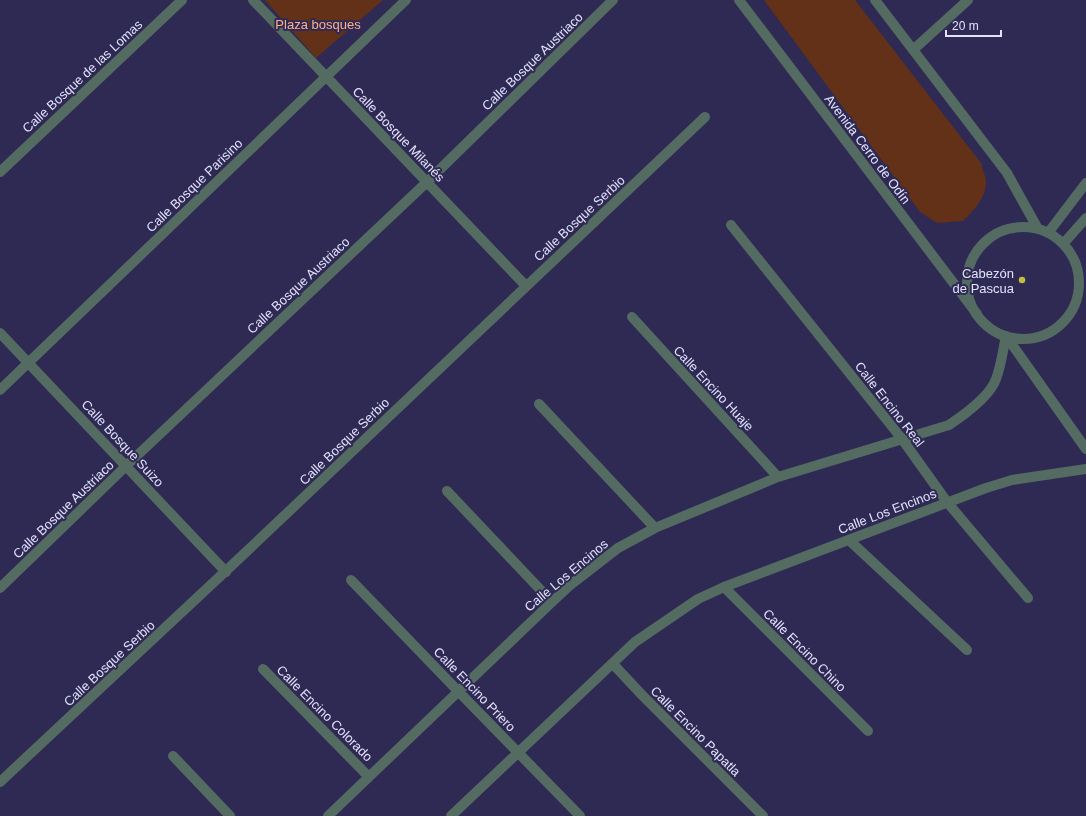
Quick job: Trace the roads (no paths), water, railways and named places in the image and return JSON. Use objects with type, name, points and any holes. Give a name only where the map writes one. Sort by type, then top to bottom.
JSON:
[{"type":"street","name":"Calle Bosque de las Lomas","points":[[0,172],[182,0]]},
{"type":"street","name":"Calle Bosque Milanés","points":[[253,0],[526,286]]},
{"type":"street","name":"Calle Bosque Parisino","points":[[0,390],[406,0]]},
{"type":"street","name":"Calle Bosque Austriaco","points":[[0,588],[126,466],[427,182],[613,0]]},
{"type":"street","name":"Avenida Cerro de Odín","points":[[739,0],[977,314]]},
{"type":"street","points":[[875,0],[1007,173],[1038,229]]},
{"type":"street","points":[[913,50],[968,0]]},
{"type":"street","name":"Calle Bosque Serbio","points":[[0,782],[226,572],[705,117]]},
{"type":"street","points":[[1048,233],[1086,184]]},
{"type":"street","points":[[1063,244],[1086,218]]},
{"type":"street","name":"Calle Encino Real","points":[[731,225],[902,439],[947,502],[1028,598]]},
{"type":"street","points":[[1030,227],[1038,229],[1048,233],[1063,244],[1074,259],[1079,278],[1077,296],[1070,313],[1057,327],[1041,336],[1023,339],[1006,336],[989,327],[977,314],[969,298],[967,280],[971,262],[980,246],[994,234],[1012,228],[1030,227]]},
{"type":"street","points":[[1079,278],[1086,287]]},
{"type":"street","name":"Calle Encino Huaje","points":[[632,317],[778,477]]},
{"type":"street","name":"Calle Bosque Suizo","points":[[0,333],[226,572]]},
{"type":"street","points":[[1006,336],[1086,450]]},
{"type":"street","name":"Calle Los Encinos","points":[[328,816],[569,586],[618,548],[655,528],[778,477],[949,424],[962,416],[983,398],[996,380],[1006,336]]},
{"type":"street","points":[[539,404],[655,528]]},
{"type":"street","name":"Calle Los Encinos","points":[[451,816],[635,642],[698,599],[724,587],[986,488],[1012,480],[1086,469]]},
{"type":"street","points":[[447,491],[552,602]]},
{"type":"street","points":[[849,540],[967,650]]},
{"type":"street","name":"Calle Encino Priero","points":[[351,580],[458,692],[580,816]]},
{"type":"street","name":"Calle Encino Chino","points":[[724,587],[868,731]]},
{"type":"street","name":"Calle Encino Papatla","points":[[613,664],[762,816]]},
{"type":"street","name":"Calle Encino Colorado","points":[[263,669],[369,776]]},
{"type":"street","points":[[172,756],[230,816]]},
{"type":"place","name":"Cabezón de Pascua","points":[[1022,280]]},
{"type":"park label","name":"Plaza bosques","points":[[318,24]]}]
